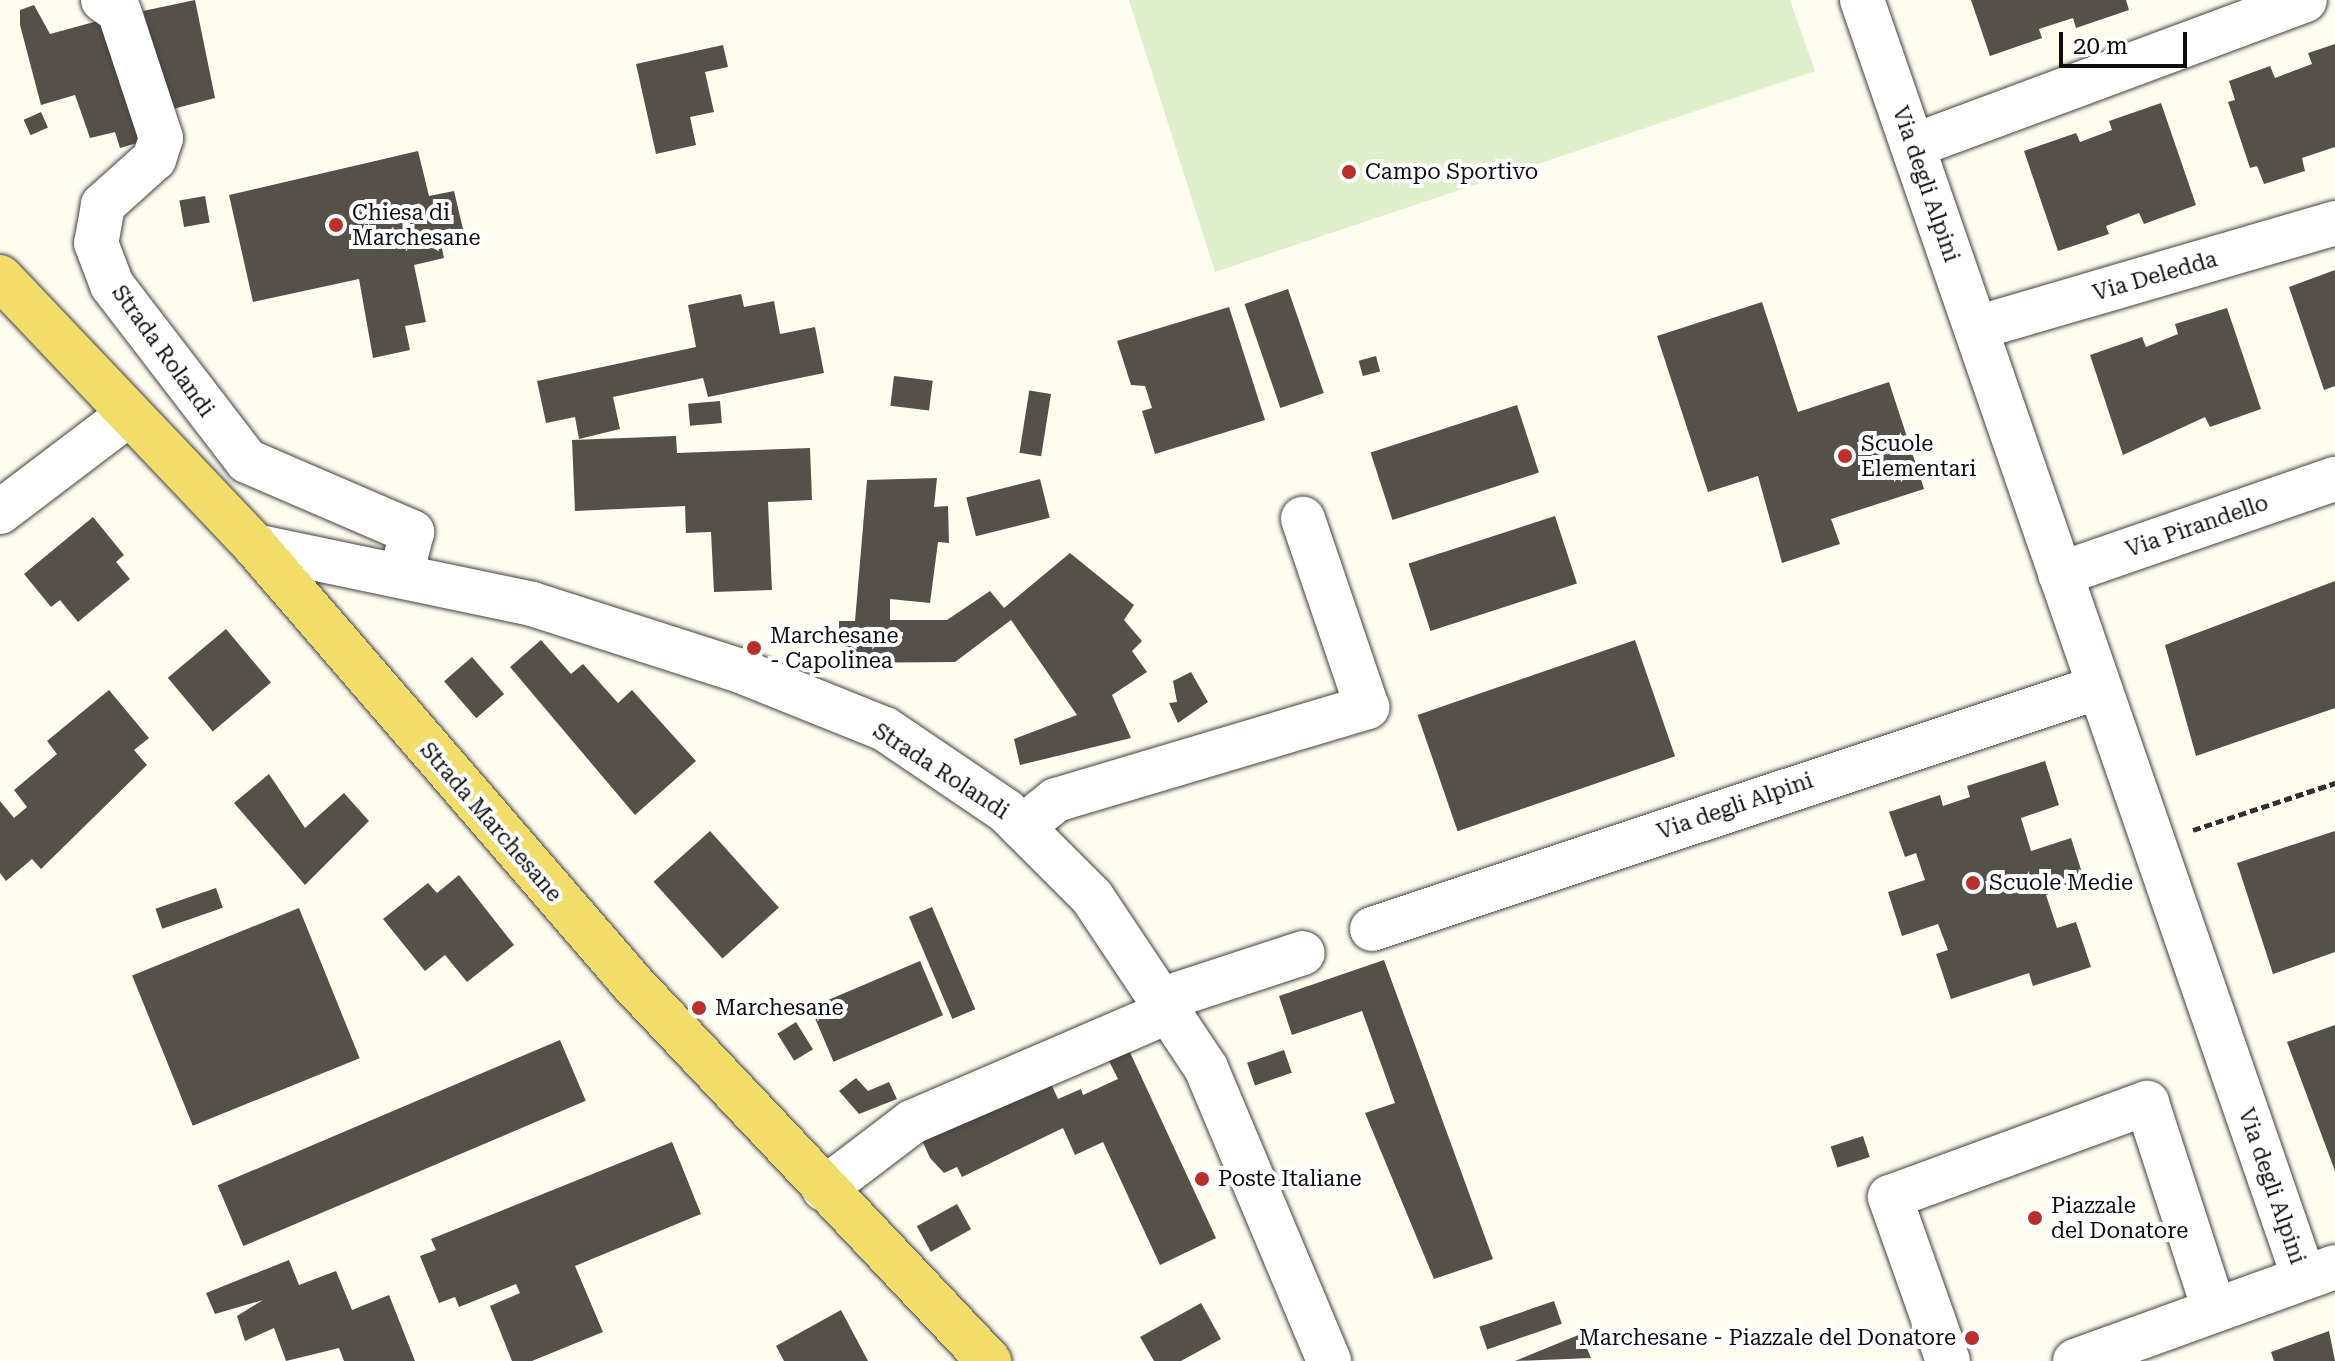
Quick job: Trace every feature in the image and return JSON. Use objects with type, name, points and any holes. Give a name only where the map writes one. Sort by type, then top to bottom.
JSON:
[{"type":"main road","name":"Strada Marchesane","points":[[0,277],[255,546],[633,984],[977,1357]]},
{"type":"street","name":"Strada Rolandi","points":[[103,0],[119,11],[161,138],[154,159],[103,205],[96,243],[112,285],[247,461],[412,532],[401,575]]},
{"type":"street","name":"Via degli Alpini","points":[[1862,0],[2154,843],[2319,1272]]},
{"type":"street","points":[[1913,146],[2305,0]]},
{"type":"street","name":"Via Deledda","points":[[1976,328],[2335,223]]},
{"type":"street","points":[[0,512],[128,415]]},
{"type":"street","name":"Via Pirandello","points":[[2060,574],[2335,479]]},
{"type":"street","points":[[1022,827],[1056,800],[1367,707],[1303,519]]},
{"type":"street","name":"Strada Rolandi","points":[[255,546],[532,604],[709,661],[885,729],[1022,827],[1092,897],[1167,1005],[1206,1068],[1329,1361]]},
{"type":"street","name":"Via degli Alpini","points":[[1372,929],[2099,687]]},
{"type":"street","points":[[824,1189],[912,1122],[1167,1005],[1303,953]]},
{"type":"street","points":[[1948,1361],[1890,1197],[2147,1103],[2213,1306]]},
{"type":"street","points":[[2075,1361],[2213,1306],[2319,1272]]},
{"type":"path","points":[[2154,843],[2335,783]]},
{"type":"green space","name":"Campo Sportivo","points":[[1129,0],[1790,0],[1815,71],[1215,272]]},
{"type":"building","points":[[195,0],[215,98],[173,109],[143,11]]},
{"type":"building","points":[[1971,0],[2126,0],[2129,10],[2076,28],[2073,18],[2039,29],[2042,38],[1990,56]]},
{"type":"building","points":[[34,5],[50,34],[105,19],[144,141],[120,148],[115,132],[90,138],[75,95],[41,105],[20,25],[20,10]]},
{"type":"building","points":[[2335,44],[2335,147],[2302,158],[2305,171],[2264,184],[2257,166],[2250,168],[2228,102],[2235,100],[2229,81],[2270,66],[2275,78],[2312,64],[2308,53]]},
{"type":"building","points":[[723,45],[728,67],[705,72],[714,112],[690,117],[696,145],[656,154],[636,64]]},
{"type":"building","points":[[2161,103],[2196,205],[2144,224],[2139,213],[2106,226],[2109,234],[2058,251],[2024,151],[2076,133],[2080,142],[2112,130],[2109,121]]},
{"type":"building","points":[[41,112],[48,128],[31,135],[24,120]]},
{"type":"building","name":"Chiesa di Marchesane","points":[[418,151],[429,196],[454,191],[463,229],[439,235],[444,258],[414,265],[426,322],[405,326],[410,350],[373,358],[359,279],[253,302],[229,195]]},
{"type":"building","points":[[205,196],[210,223],[184,227],[179,201]]},
{"type":"building","points":[[2335,270],[2335,386],[2324,390],[2289,287]]},
{"type":"building","points":[[1288,289],[1324,393],[1280,408],[1245,304]]},
{"type":"building","points":[[741,294],[744,307],[774,301],[780,334],[815,327],[824,373],[708,397],[703,378],[613,397],[620,429],[579,439],[575,417],[546,423],[537,381],[696,347],[688,305]]},
{"type":"building","points":[[1762,302],[1798,412],[1889,382],[1924,489],[1831,519],[1840,544],[1782,563],[1758,476],[1708,492],[1657,336]]},
{"type":"building","points":[[1229,307],[1265,420],[1155,454],[1142,411],[1152,408],[1145,386],[1131,385],[1117,341]]},
{"type":"building","points":[[2227,308],[2261,409],[2210,427],[2205,417],[2123,455],[2090,355],[2142,337],[2146,347],[2178,334],[2175,324]]},
{"type":"building","points":[[1376,356],[1380,371],[1363,376],[1359,361]]},
{"type":"building","points":[[894,376],[933,381],[929,411],[890,406]]},
{"type":"building","points":[[1029,391],[1051,394],[1041,456],[1019,453]]},
{"type":"building","points":[[720,401],[722,423],[690,426],[688,404]]},
{"type":"building","points":[[1517,405],[1539,473],[1392,520],[1371,453]]},
{"type":"building","points":[[676,436],[677,453],[810,448],[812,500],[768,502],[772,590],[714,592],[711,532],[686,533],[685,506],[575,511],[572,440]]},
{"type":"building","points":[[937,478],[934,507],[948,506],[949,543],[938,542],[930,603],[890,599],[890,620],[947,620],[990,591],[1004,608],[1070,553],[1134,605],[1124,620],[1142,641],[1132,651],[1147,672],[1112,695],[1131,738],[1020,765],[1014,739],[1077,715],[1011,620],[955,662],[839,663],[839,621],[855,621],[867,480]]},
{"type":"building","points":[[1040,479],[1050,518],[976,536],[966,497]]},
{"type":"building","points":[[1555,516],[1577,584],[1430,631],[1409,564]]},
{"type":"building","points":[[93,517],[124,555],[116,562],[130,579],[78,622],[60,600],[51,607],[24,574]]},
{"type":"building","points":[[2335,581],[2335,708],[2196,756],[2165,645]]},
{"type":"building","points":[[226,629],[271,683],[213,731],[168,678]]},
{"type":"building","points":[[541,640],[571,674],[583,664],[618,703],[632,690],[696,761],[635,815],[510,667]]},
{"type":"building","points":[[1635,640],[1675,756],[1458,831],[1418,715]]},
{"type":"building","points":[[472,657],[504,694],[476,718],[444,681]]},
{"type":"building","points":[[1191,672],[1208,702],[1178,723],[1169,703],[1177,702],[1173,681]]},
{"type":"building","points":[[109,690],[149,738],[134,750],[147,765],[41,869],[32,859],[6,881],[0,873],[0,801],[14,818],[27,807],[14,790],[57,754],[47,741]]},
{"type":"building","points":[[2045,761],[2059,805],[2021,818],[2031,851],[2071,838],[2085,882],[2046,895],[2057,928],[2076,922],[2091,967],[2033,986],[2029,973],[1951,999],[1936,954],[1948,950],[1938,924],[1902,936],[1888,892],[1925,880],[1916,853],[1905,857],[1889,812],[1940,795],[1943,806],[1970,797],[1967,786]]},
{"type":"building","points":[[269,774],[305,828],[344,793],[369,821],[305,885],[234,803]]},
{"type":"building","points":[[710,831],[779,908],[722,958],[654,882]]},
{"type":"building","points":[[2335,831],[2335,952],[2273,974],[2237,863]]},
{"type":"building","points":[[459,875],[514,945],[467,982],[445,955],[425,971],[383,919],[428,883],[437,893]]},
{"type":"building","points":[[216,888],[223,908],[162,929],[155,909]]},
{"type":"building","points":[[932,907],[975,1009],[952,1019],[909,917]]},
{"type":"building","points":[[299,908],[360,1058],[193,1126],[132,975]]},
{"type":"building","points":[[1384,960],[1493,1259],[1434,1279],[1365,1113],[1395,1103],[1362,1011],[1292,1035],[1279,996]]},
{"type":"building","points":[[920,961],[943,1015],[834,1062],[810,1007]]},
{"type":"building","points":[[796,1022],[813,1049],[794,1061],[777,1034]]},
{"type":"building","points":[[2335,1025],[2335,1171],[2287,1042]]},
{"type":"building","points":[[560,1040],[586,1101],[243,1246],[218,1185]]},
{"type":"building","points":[[1127,1046],[1216,1238],[1160,1265],[1103,1142],[1075,1155],[1063,1128],[962,1177],[957,1167],[944,1173],[930,1158],[916,1127],[1044,1068],[1058,1099],[1081,1089],[1083,1095],[1118,1079],[1106,1055]]},
{"type":"building","points":[[1284,1050],[1292,1073],[1255,1085],[1247,1063]]},
{"type":"building","points":[[856,1078],[868,1091],[889,1082],[897,1099],[859,1114],[839,1091]]},
{"type":"building","points":[[1863,1136],[1870,1157],[1837,1167],[1831,1147]]},
{"type":"building","points":[[672,1142],[701,1214],[575,1266],[603,1332],[532,1361],[512,1361],[490,1306],[520,1293],[516,1284],[459,1307],[455,1297],[439,1303],[420,1256],[436,1250],[431,1239]]},
{"type":"building","points":[[957,1204],[971,1229],[931,1252],[917,1226]]},
{"type":"building","points":[[289,1260],[299,1285],[336,1271],[352,1310],[389,1295],[415,1361],[344,1361],[339,1348],[286,1361],[274,1328],[245,1341],[237,1316],[263,1300],[215,1314],[206,1293]]},
{"type":"building","points":[[1554,1301],[1562,1324],[1487,1349],[1479,1327]]},
{"type":"building","points":[[1201,1303],[1221,1339],[1181,1361],[1154,1361],[1140,1337]]},
{"type":"building","points":[[841,1310],[868,1361],[784,1361],[776,1346]]},
{"type":"building","points":[[2329,1331],[2335,1361],[2274,1361],[2271,1352]]},
{"type":"building","points":[[1581,1334],[1591,1358],[1515,1361]]},
{"type":"place","name":"Campo Sportivo","points":[[1349,172]]},
{"type":"place","name":"Chiesa di Marchesane","points":[[336,225]]},
{"type":"place","name":"Scuole Elementari","points":[[1845,456]]},
{"type":"place","name":"Marchesane - Capolinea","points":[[754,648]]},
{"type":"place","name":"Scuole Medie","points":[[1973,883]]},
{"type":"place","name":"Marchesane","points":[[699,1008]]},
{"type":"place","name":"Poste Italiane","points":[[1202,1179]]},
{"type":"place","name":"Piazzale del Donatore","points":[[2035,1218]]},
{"type":"place","name":"Marchesane - Piazzale del Donatore","points":[[1972,1338]]}]
